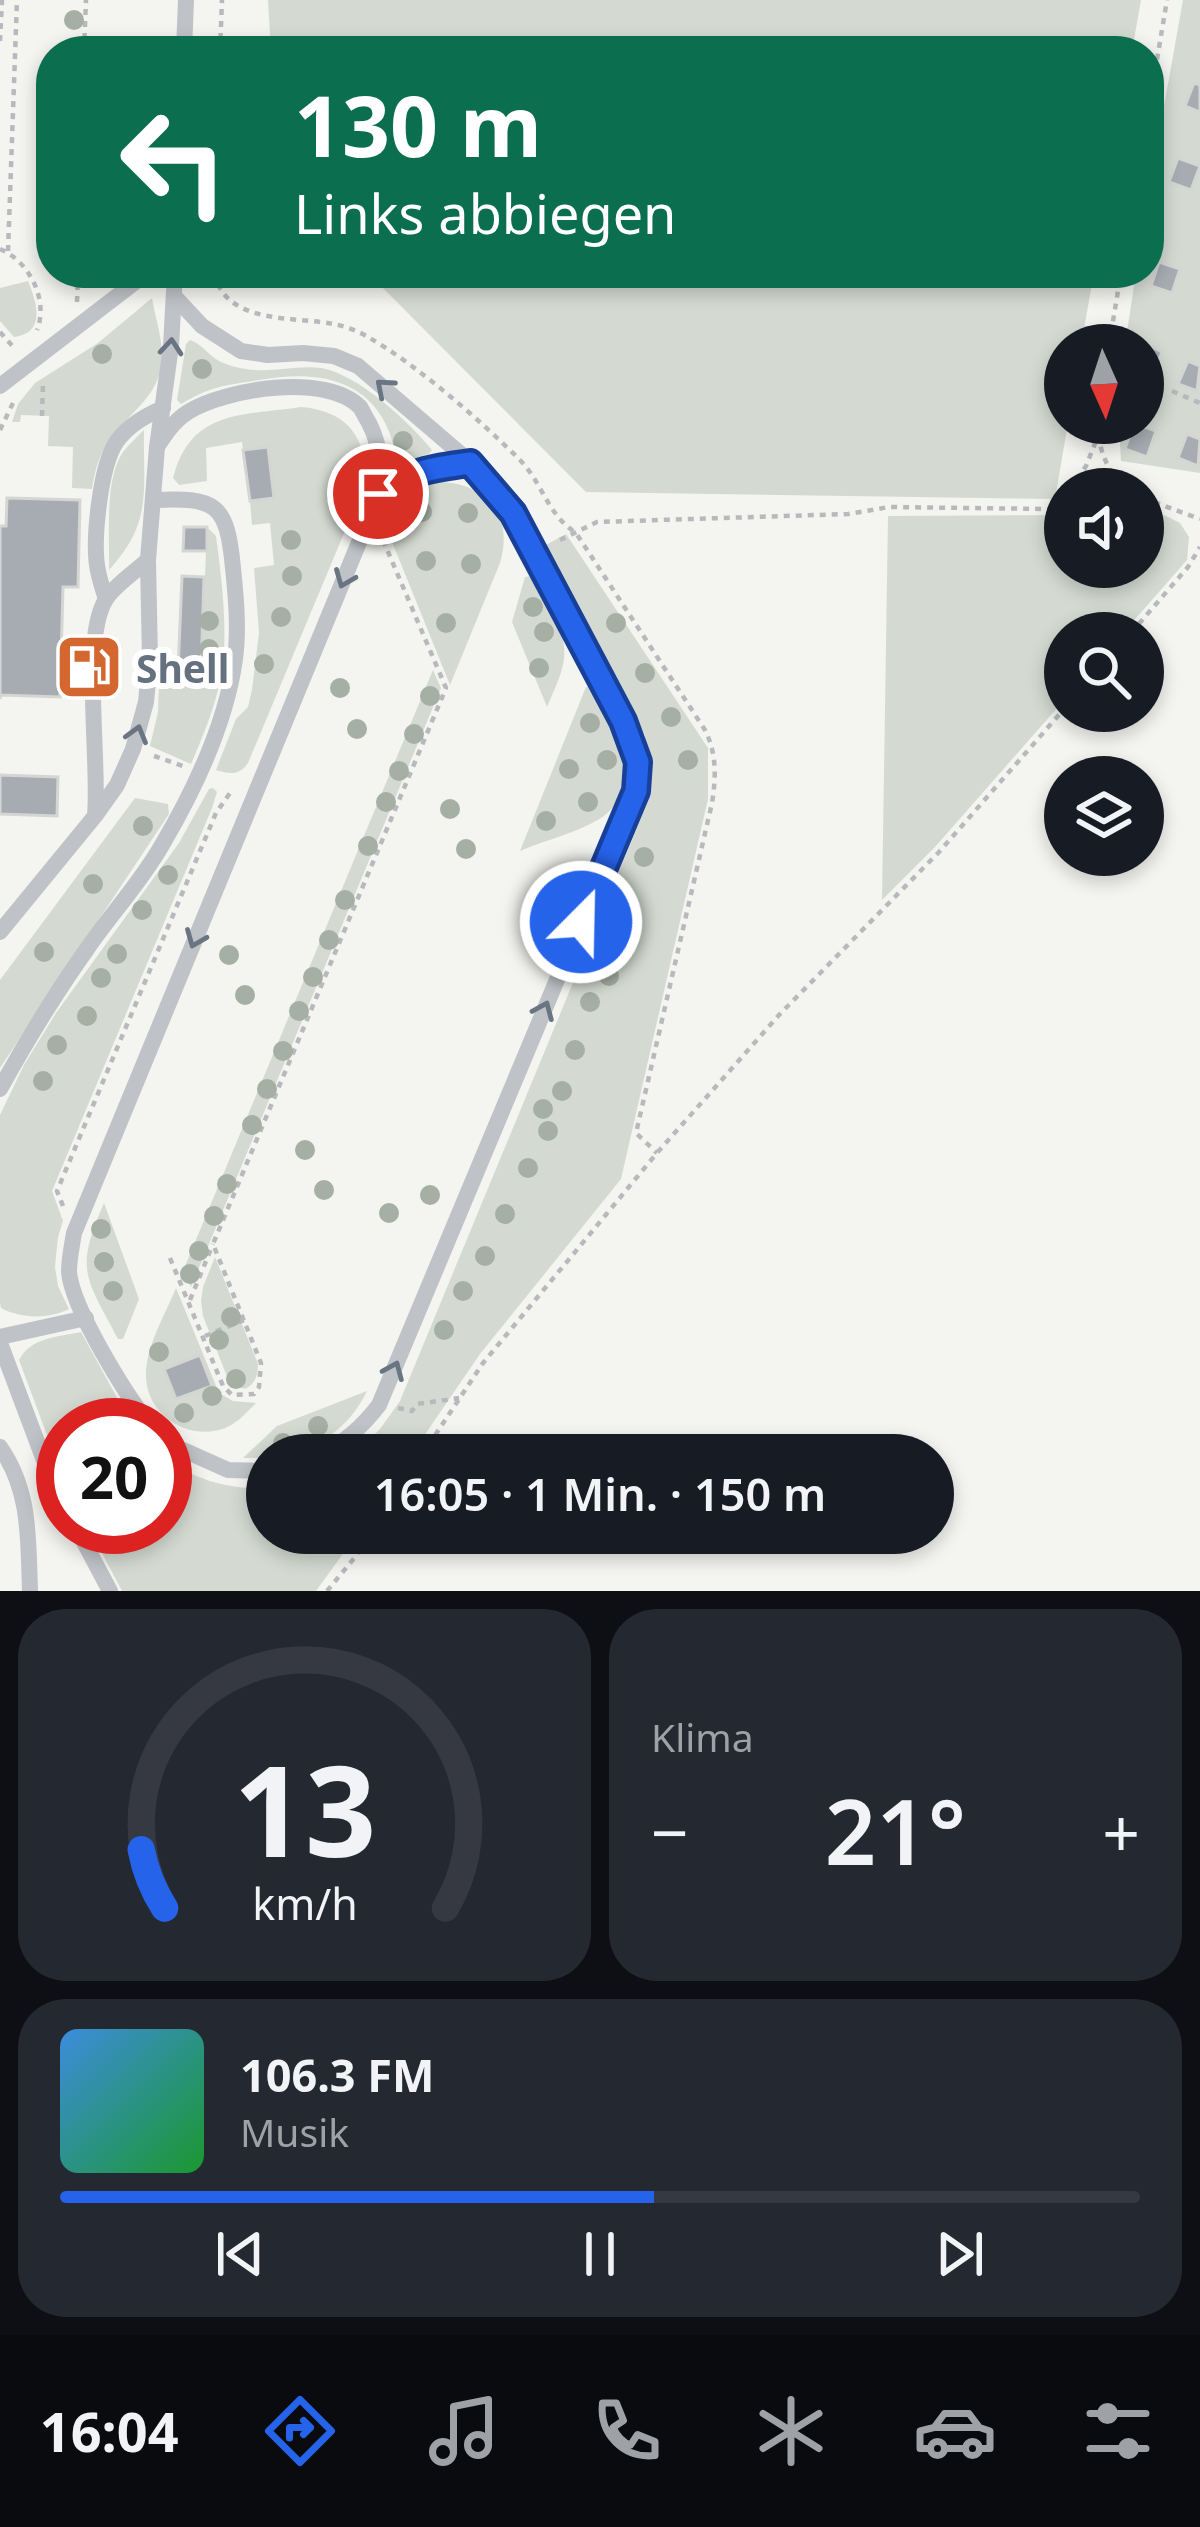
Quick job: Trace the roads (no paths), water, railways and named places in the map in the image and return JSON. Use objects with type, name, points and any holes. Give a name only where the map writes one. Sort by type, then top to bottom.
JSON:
[{"type":"lane","points":[[185,36],[186,0]]},
{"type":"lane","points":[[0,386],[127,288]]},
{"type":"lane","points":[[0,932],[95,816],[134,749],[150,660],[148,560],[175,288]]},
{"type":"lane","points":[[175,297],[202,326],[242,351],[334,356],[358,366],[470,463],[513,513],[623,721],[638,762],[636,791],[380,1405],[352,1434]]},
{"type":"lane","points":[[132,1398],[106,1360],[74,1293],[69,1275],[74,1233],[367,523],[378,494],[381,464],[377,438],[361,407],[339,394],[308,387],[237,394],[200,406],[169,428],[157,447]]},
{"type":"lane","points":[[106,599],[97,568],[106,464],[117,442],[140,419],[163,408]]},
{"type":"lane","points":[[378,494],[401,477],[470,463]]},
{"type":"lane","points":[[0,1088],[41,1015],[161,848],[216,735],[226,697],[235,656],[230,534],[222,514],[204,501],[153,500]]},
{"type":"lane","points":[[95,816],[93,638],[106,599],[148,560]]},
{"type":"lane","points":[[36,1438],[0,1340],[86,1318]]},
{"type":"lane","points":[[0,1447],[18,1478],[26,1510],[29,1591]]},
{"type":"lane","points":[[192,1454],[228,1470],[246,1470]]},
{"type":"lane","points":[[90,1554],[109,1591]]},
{"type":"place","name":"Shell","points":[[89,667]]}]
